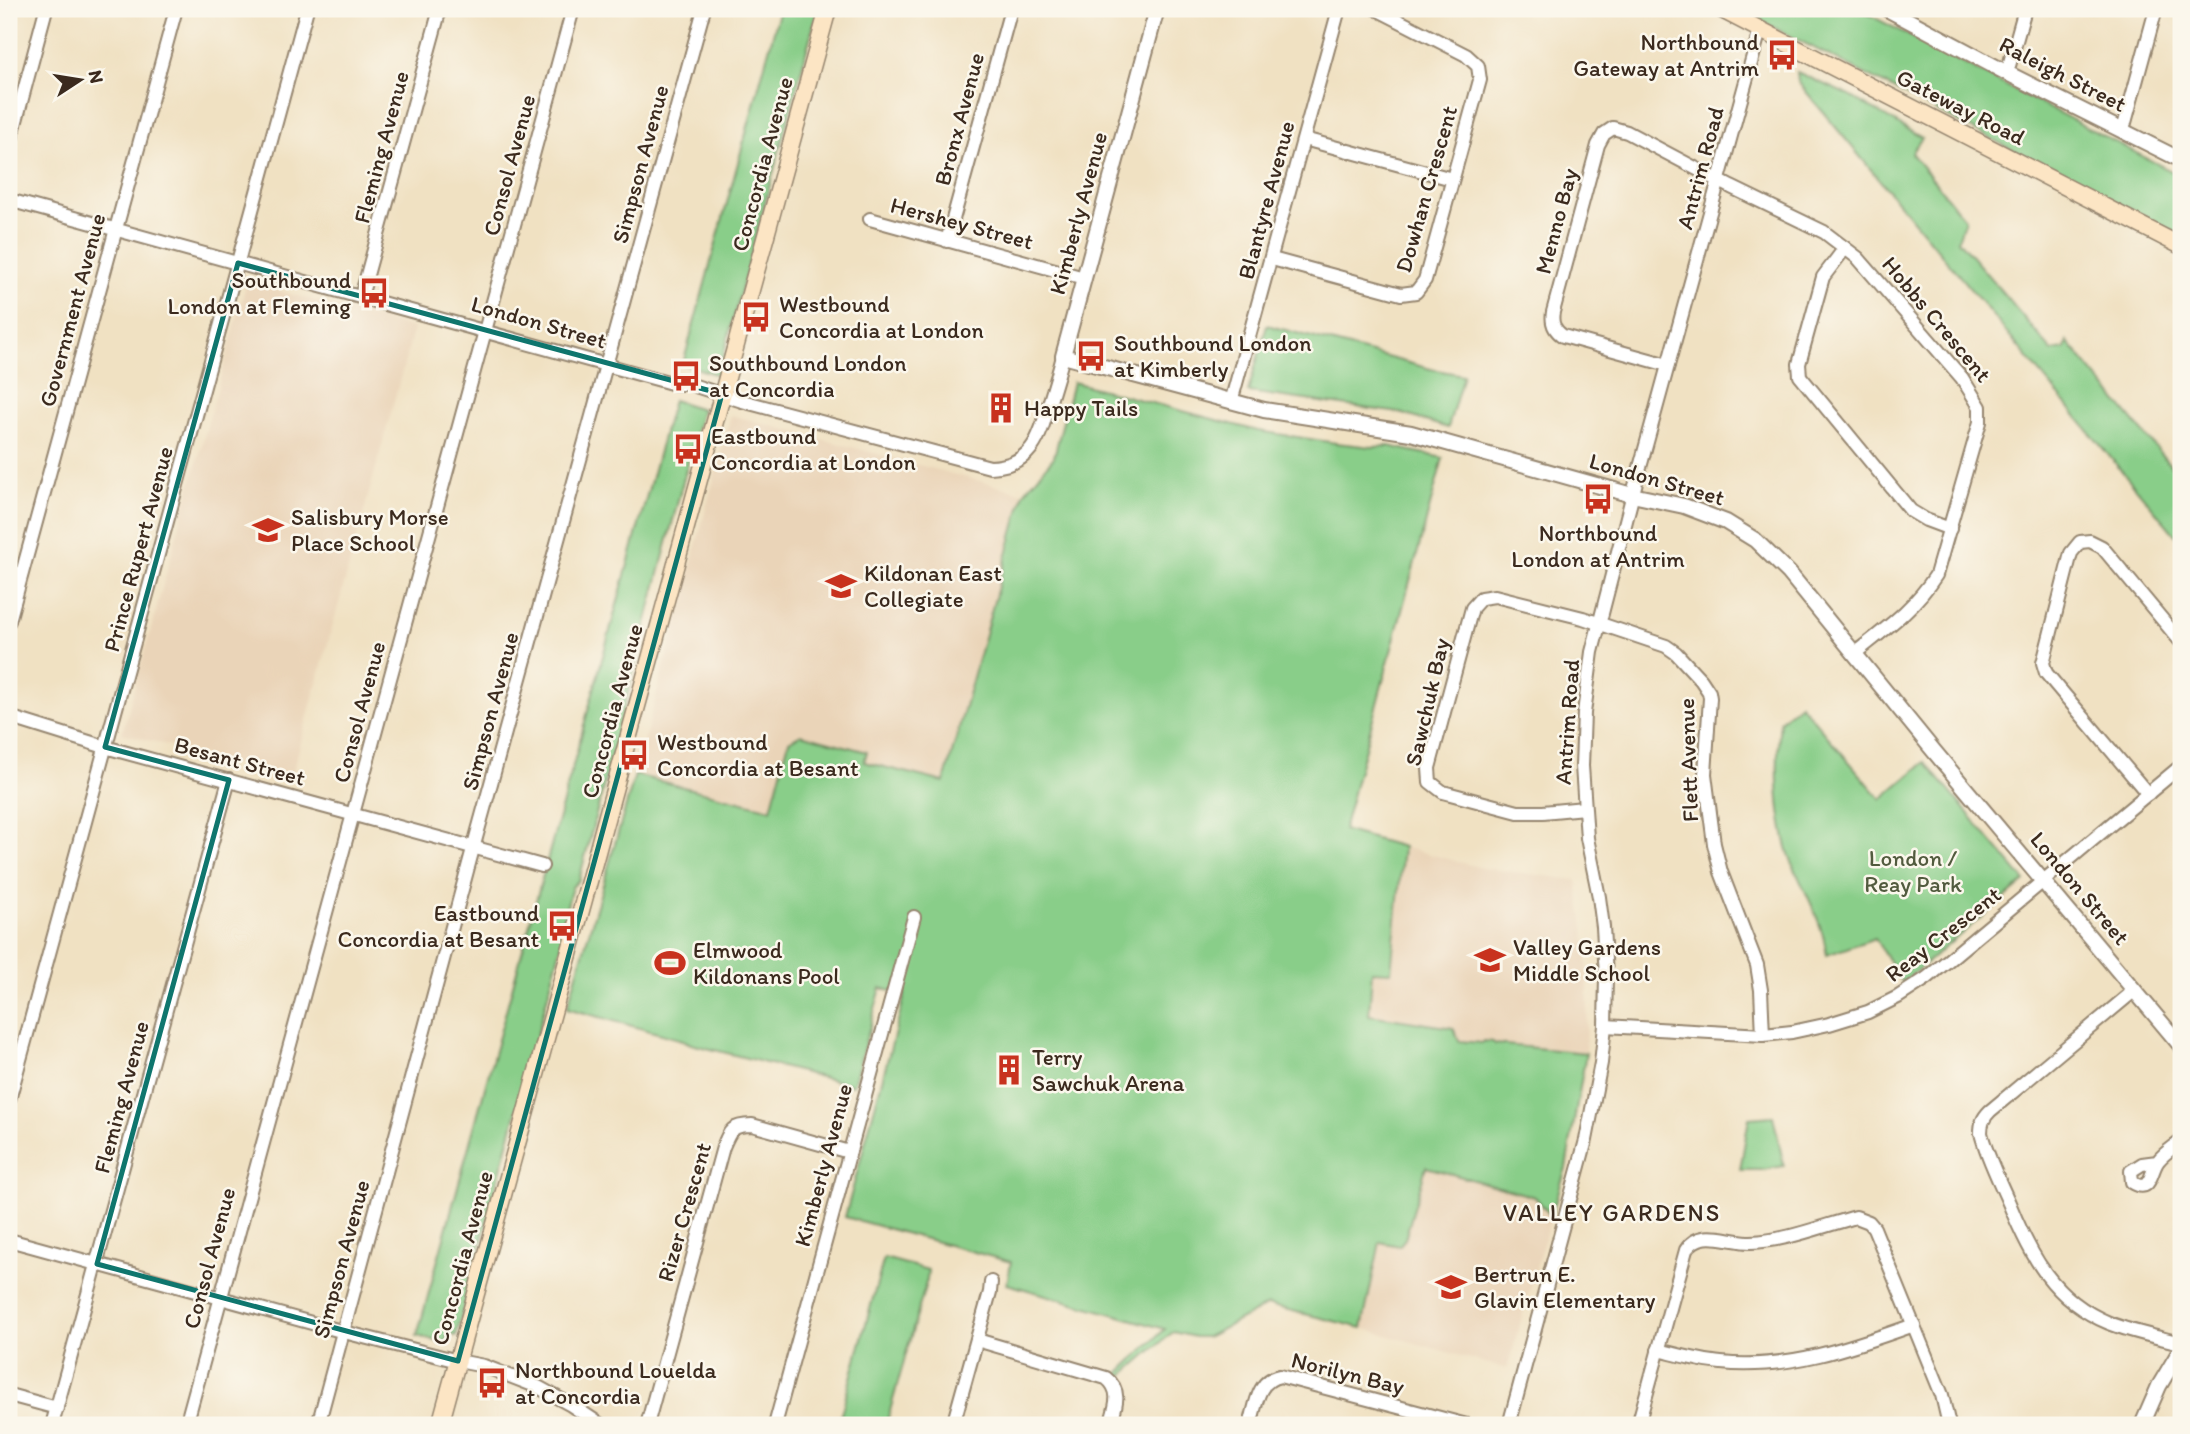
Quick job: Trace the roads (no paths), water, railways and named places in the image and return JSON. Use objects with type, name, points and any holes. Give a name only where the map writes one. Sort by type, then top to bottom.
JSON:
[{"type":"main road","name":"Concordia Avenue","points":[[440,1425],[828,9]]},
{"type":"main road","name":"Gateway Road","points":[[1720,9],[2181,246]]},
{"type":"street","points":[[9,147],[46,9]]},
{"type":"street","name":"Government Avenue","points":[[9,621],[176,9]]},
{"type":"street","name":"Prince Rupert Avenue","points":[[9,1100],[307,9]]},
{"type":"street","name":"Fleming Avenue","points":[[361,297],[440,9]]},
{"type":"street","name":"Consol Avenue","points":[[186,1425],[573,9]]},
{"type":"street","name":"Simpson Avenue","points":[[318,1425],[704,9]]},
{"type":"street","name":"Bronx Avenue","points":[[947,241],[1011,9]]},
{"type":"street","name":"Kimberly Avenue","points":[[1043,428],[1157,9]]},
{"type":"street","name":"Blantyre Avenue","points":[[1231,402],[1339,9]]},
{"type":"street","name":"Dowhan Crescent","points":[[1272,260],[1401,295],[1416,292],[1425,280],[1480,80],[1478,66],[1466,55],[1376,9]]},
{"type":"street","points":[[2007,74],[2025,9]]},
{"type":"street","points":[[2123,130],[2156,9]]},
{"type":"street","name":"Raleigh Street","points":[[1892,10],[2007,74],[2181,160]]},
{"type":"street","name":"Antrim Road","points":[[1509,1425],[1587,1140],[1605,1026],[1603,927],[1587,838],[1582,766],[1584,713],[1592,652],[1632,495],[1760,30]]},
{"type":"street","name":"Menno Bay","points":[[1668,365],[1563,336],[1556,331],[1552,322],[1598,145],[1604,134],[1613,128],[1627,132],[1718,180]]},
{"type":"street","points":[[1304,139],[1452,179]]},
{"type":"street","name":"Hobbs Crescent","points":[[1718,180],[1824,232],[1858,258],[1962,378],[1980,407],[1980,422],[1936,575],[1908,611],[1854,654]]},
{"type":"street","name":"London Street","points":[[9,200],[675,384],[689,384],[990,467],[1006,465],[1030,451],[1043,428]]},
{"type":"street","name":"Hershey Street","points":[[870,219],[1084,278]]},
{"type":"street","points":[[1845,248],[1823,277],[1799,364],[1800,376],[1911,511],[1950,529]]},
{"type":"street","name":"London Street","points":[[1063,356],[1231,402],[1411,433],[1632,495],[1684,506],[1726,522],[1755,540],[1789,573],[2181,1046]]},
{"type":"street","points":[[2148,794],[2046,673],[2043,663],[2071,553],[2080,542],[2090,541],[2102,547],[2181,642]]},
{"type":"street","name":"Sawchuk Bay","points":[[1584,808],[1518,812],[1443,792],[1430,782],[1428,775],[1472,608],[1476,602],[1481,598],[1495,596],[1598,624]]},
{"type":"street","name":"Flett Avenue","points":[[1598,624],[1666,646],[1676,653],[1709,692],[1706,774],[1711,821],[1721,872],[1757,965],[1762,990],[1763,1035]]},
{"type":"street","name":"Besant Street","points":[[9,717],[105,747],[542,866]]},
{"type":"street","name":"Reay Crescent","points":[[1605,1026],[1763,1035],[1793,1032],[1844,1021],[1868,1012],[1927,978],[2181,766]]},
{"type":"street","name":"Fleming Avenue","points":[[52,1425],[229,780]]},
{"type":"street","name":"Kimberly Avenue","points":[[775,1425],[914,916]]},
{"type":"street","points":[[2135,990],[1984,1116],[1981,1133],[2029,1250],[2055,1286],[2082,1308],[2108,1322],[2181,1343]]},
{"type":"street","name":"Rizer Crescent","points":[[647,1425],[723,1147],[730,1131],[741,1125],[752,1125],[849,1153]]},
{"type":"street","points":[[2157,1162],[2181,1141]]},
{"type":"street","points":[[1638,1425],[1686,1250],[1695,1240],[1708,1237],[1742,1241],[1770,1240],[1856,1217],[1863,1218],[1874,1228],[1942,1395],[1950,1425]]},
{"type":"street","points":[[9,1240],[344,1332],[485,1366],[538,1387],[601,1425]]},
{"type":"street","points":[[953,1425],[991,1282]]},
{"type":"street","points":[[1658,1350],[1721,1363],[1767,1364],[1827,1354],[1914,1325]]},
{"type":"street","points":[[977,1340],[1106,1378],[1116,1389],[1117,1400],[1110,1425]]},
{"type":"street","points":[[2142,1425],[2159,1386],[2181,1349]]},
{"type":"street","name":"Norilyn Bay","points":[[1251,1425],[1262,1386],[1270,1378],[1280,1376],[1466,1425]]},
{"type":"street","points":[[9,1395],[57,1408]]},
{"type":"place","name":"Northbound Gateway at Antrim","points":[[1782,55]]},
{"type":"place","name":"Southbound London at Fleming","points":[[374,293]]},
{"type":"place","name":"Westbound Concordia at London","points":[[756,317]]},
{"type":"place","name":"Southbound London at Kimberly","points":[[1091,356]]},
{"type":"place","name":"Southbound London at Concordia","points":[[686,376]]},
{"type":"place","name":"Happy Tails","points":[[1001,408]]},
{"type":"place","name":"Eastbound Concordia at London","points":[[688,449]]},
{"type":"place","name":"Northbound London at Antrim","points":[[1598,499]]},
{"type":"place","name":"Salisbury Morse Place School","points":[[268,530]]},
{"type":"place","name":"Kildonan East Collegiate","points":[[841,586]]},
{"type":"place","name":"Westbound Concordia at Besant","points":[[634,755]]},
{"type":"place","name":"Eastbound Concordia at Besant","points":[[562,926]]},
{"type":"place","name":"Valley Gardens Middle School","points":[[1490,960]]},
{"type":"place","name":"Elmwood Kildonans Pool","points":[[670,963]]},
{"type":"place","name":"Terry Sawchuk Arena","points":[[1009,1070]]},
{"type":"place","name":"Bertrun E. Glavin Elementary","points":[[1451,1287]]},
{"type":"place","name":"Northbound Louelda at Concordia","points":[[492,1383]]},
{"type":"district","name":"VALLEY GARDENS","points":[[1612,1213]]},
{"type":"park label","name":"London / Reay Park","points":[[1913,871]]}]
